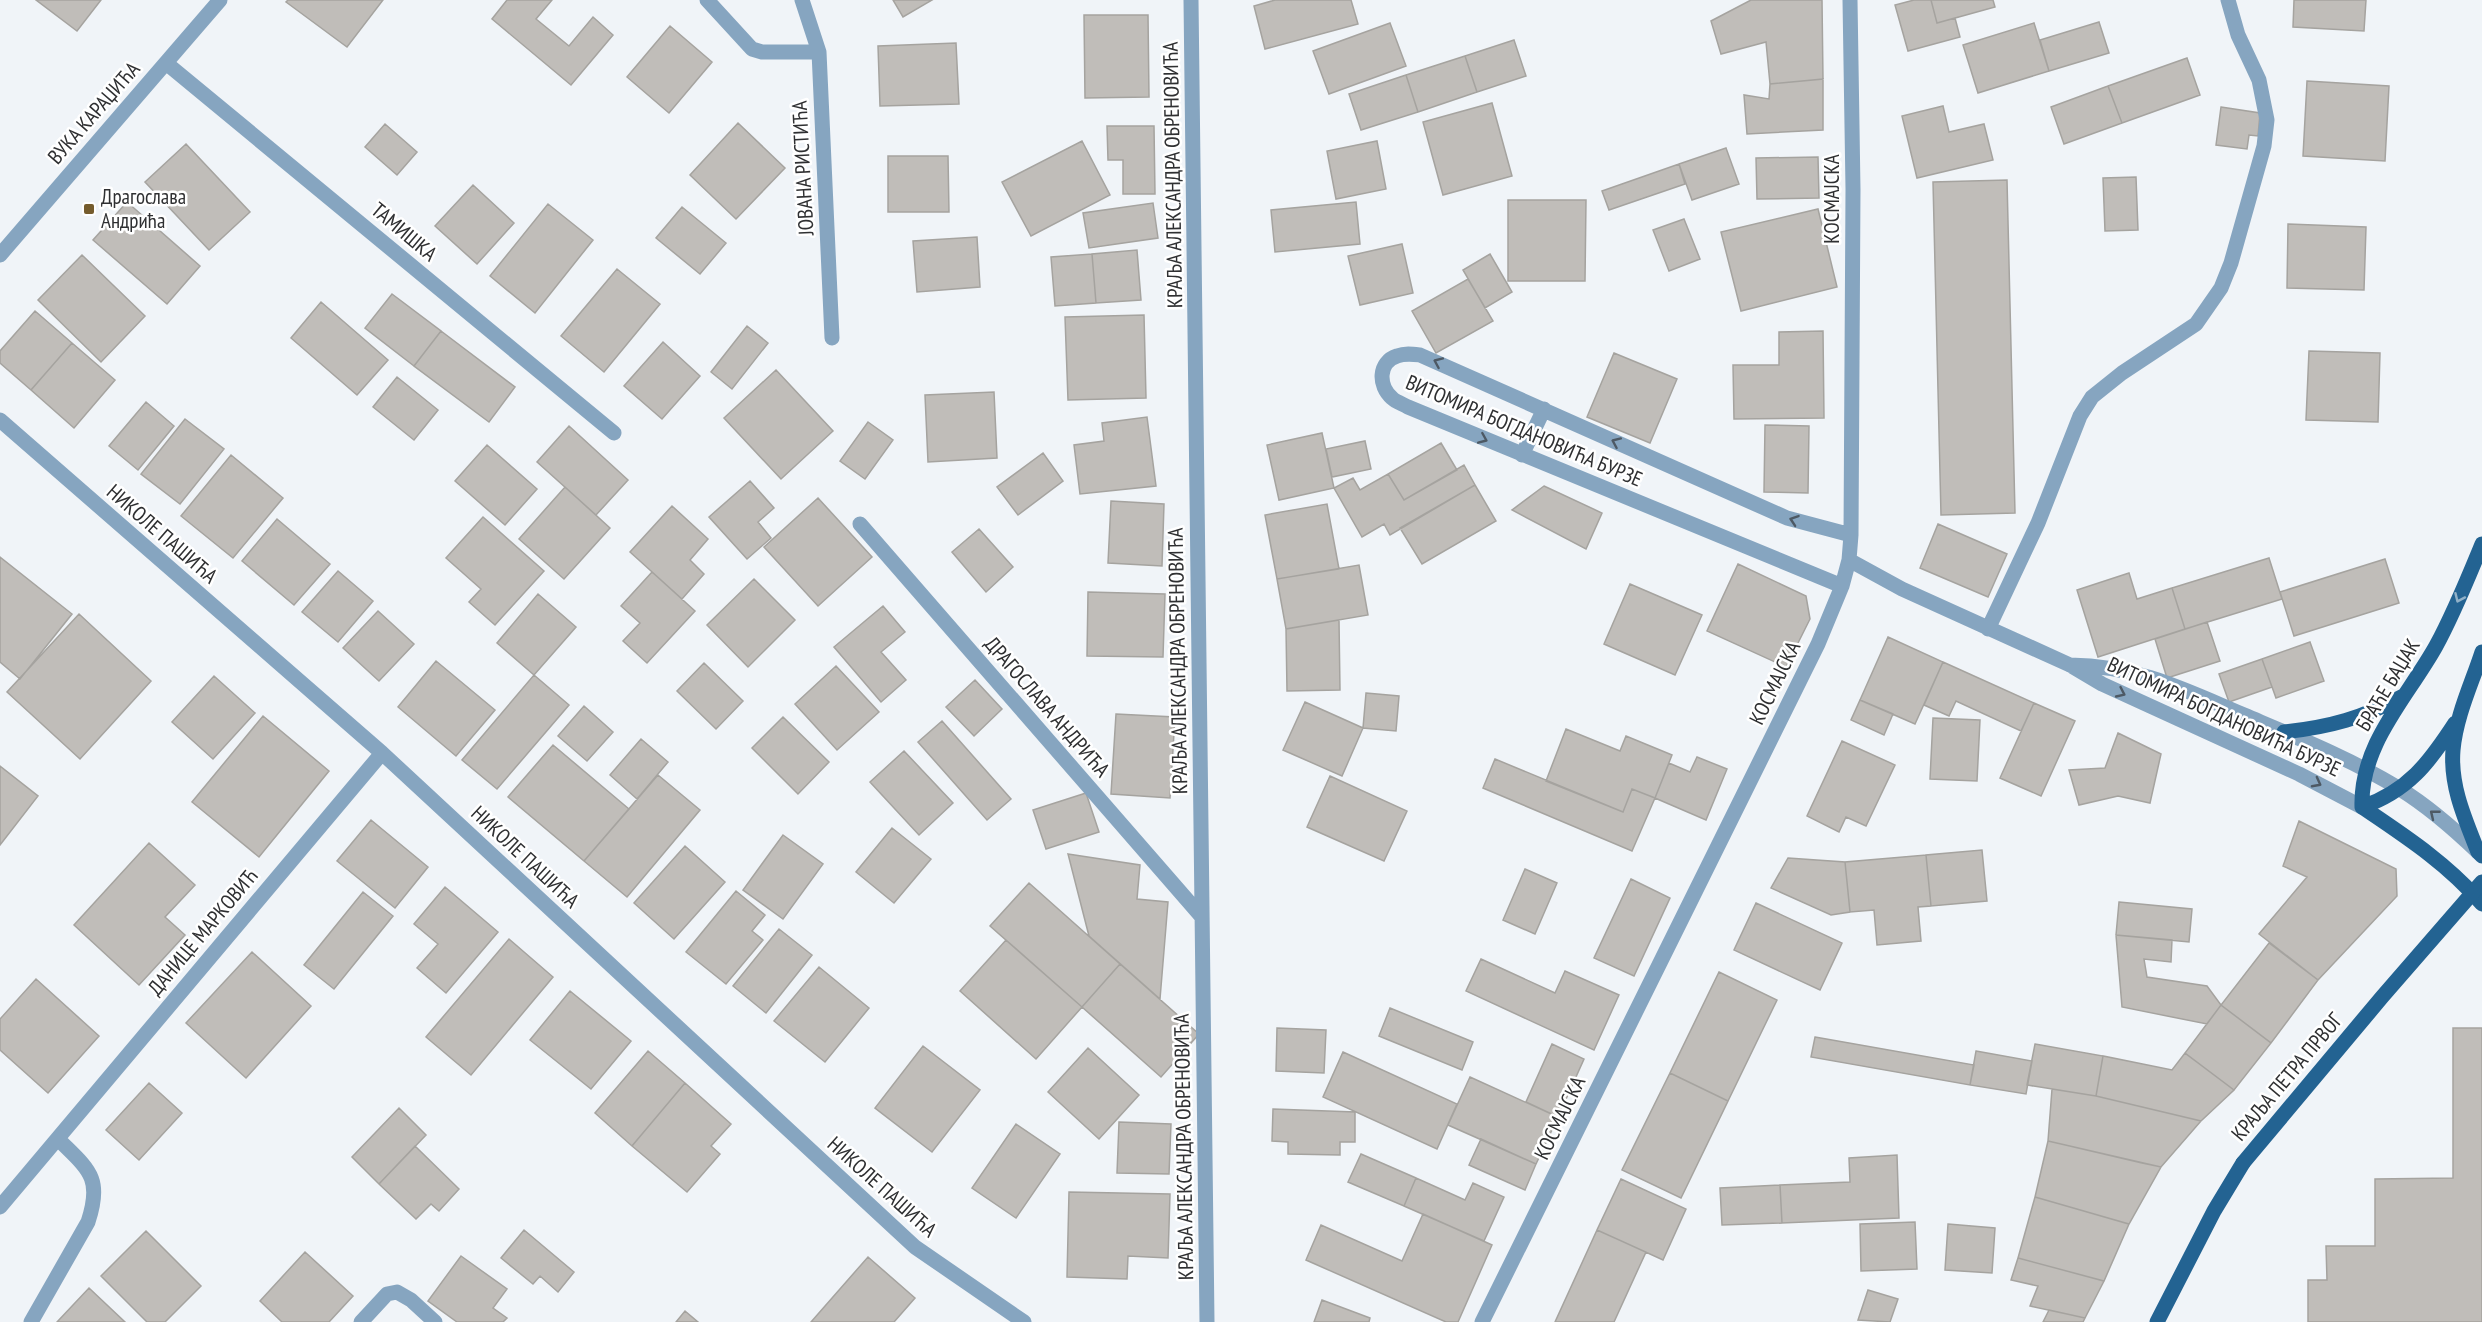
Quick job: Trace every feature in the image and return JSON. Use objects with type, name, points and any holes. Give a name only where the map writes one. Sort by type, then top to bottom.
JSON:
[{"type":"main road","name":"БРАЋЕ БАЏАК","points":[[2362,807],[2361,789],[2365,770],[2379,734],[2436,645],[2482,544]]},
{"type":"main road","points":[[2480,854],[2461,811],[2454,778],[2453,749],[2461,713],[2482,652]]},
{"type":"main road","points":[[2284,732],[2316,729],[2348,721],[2372,713],[2405,694]]},
{"type":"main road","points":[[2362,807],[2382,800],[2400,789],[2435,753],[2461,713]]},
{"type":"main road","points":[[2362,807],[2408,837],[2455,875],[2482,904]]},
{"type":"main road","name":"КРАЉА ПЕТРА ПРВОГ","points":[[2157,1322],[2204,1229],[2243,1163],[2382,996],[2482,882]]},
{"type":"street","name":"ВУКА КАРАЏИЋА","points":[[0,255],[220,0]]},
{"type":"street","points":[[707,0],[752,49],[762,52],[819,52]]},
{"type":"street","name":"ЈОВАНА РИСТИЋА","points":[[802,0],[819,52],[831,338]]},
{"type":"street","name":"КРАЉА АЛЕКСАНДРА ОБРЕНОВИЋА","points":[[1191,0],[1207,1322]]},
{"type":"street","name":"КОСМАЈСКА","points":[[1482,1322],[1818,644],[1842,586],[1849,560],[1851,535],[1853,189],[1850,0]]},
{"type":"street","points":[[1988,629],[2038,523],[2080,416],[2092,397],[2122,373],[2196,324],[2221,288],[2231,263],[2264,146],[2267,120],[2259,80],[2238,35],[2228,0]]},
{"type":"street","name":"ТАМИШКА","points":[[166,63],[614,433]]},
{"type":"street","name":"ВИТОМИРА БОГДАНОВИЋА БУРЗЕ","points":[[1842,586],[1408,407],[1391,398],[1384,388],[1381,376],[1384,366],[1394,357],[1405,354],[1420,355],[1787,518],[1851,535]]},
{"type":"street","points":[[1522,455],[1544,410]]},
{"type":"street","name":"НИКОЛЕ ПАШИЋА","points":[[0,420],[382,753],[915,1247],[1024,1322]]},
{"type":"street","name":"ДРАГОСЛАВА АНДРИЋА","points":[[860,524],[1202,917]]},
{"type":"street","name":"ВИТОМИРА БОГДАНОВИЋА БУРЗЕ","points":[[1849,560],[1902,589],[2070,665],[2102,684],[2299,774],[2362,807]]},
{"type":"street","name":"ВИТОМИРА БОГДАНОВИЋА БУРЗЕ","points":[[2070,665],[2097,665],[2130,670],[2165,682],[2284,732],[2400,789],[2452,828],[2480,854]]},
{"type":"street","name":"ДАНИЦЕ МАРКОВИЋ","points":[[0,1206],[382,753]]},
{"type":"street","points":[[31,1322],[88,1222],[93,1206],[95,1190],[91,1175],[58,1139]]},
{"type":"street","points":[[361,1322],[387,1294],[397,1292],[411,1300],[435,1322]]},
{"type":"building","points":[[36,0],[101,0],[77,31]]},
{"type":"building","points":[[288,0],[383,0],[347,47],[286,2]]},
{"type":"building","points":[[507,0],[552,0],[536,19],[569,46],[593,17],[613,35],[571,85],[492,19]]},
{"type":"building","points":[[893,0],[932,0],[903,17]]},
{"type":"building","points":[[1275,0],[1351,0],[1358,24],[1265,49],[1254,6]]},
{"type":"building","points":[[1751,0],[1822,0],[1823,79],[1770,84],[1766,42],[1721,54],[1711,21]]},
{"type":"building","points":[[1914,0],[1931,0],[1937,23],[1955,18],[1960,37],[1908,51],[1895,5]]},
{"type":"building","points":[[1931,0],[1993,0],[1995,7],[1937,23]]},
{"type":"building","points":[[2294,0],[2366,0],[2364,31],[2293,27]]},
{"type":"building","points":[[1084,15],[1148,15],[1149,97],[1085,98]]},
{"type":"building","points":[[2099,22],[2109,53],[2049,71],[2040,40]]},
{"type":"building","points":[[1390,23],[1406,66],[1329,94],[1313,51]]},
{"type":"building","points":[[2034,23],[2049,71],[1978,93],[1963,45]]},
{"type":"building","points":[[670,26],[712,62],[669,113],[627,77]]},
{"type":"building","points":[[1514,40],[1526,76],[1477,92],[1465,56]]},
{"type":"building","points":[[956,43],[959,104],[880,106],[878,46]]},
{"type":"building","points":[[1465,56],[1477,92],[1418,112],[1406,75]]},
{"type":"building","points":[[2187,58],[2200,95],[2122,123],[2108,86]]},
{"type":"building","points":[[1406,75],[1418,112],[1361,130],[1349,94]]},
{"type":"building","points":[[1823,79],[1823,130],[1747,134],[1744,95],[1769,99],[1770,84]]},
{"type":"building","points":[[2307,81],[2389,86],[2385,161],[2303,156]]},
{"type":"building","points":[[2108,86],[2122,123],[2064,144],[2051,107]]},
{"type":"building","points":[[1492,103],[1512,176],[1443,195],[1423,122]]},
{"type":"building","points":[[1943,106],[1949,132],[1984,124],[1993,160],[1917,178],[1902,116]]},
{"type":"building","points":[[2221,107],[2260,113],[2258,136],[2249,135],[2247,149],[2216,145]]},
{"type":"building","points":[[738,123],[785,168],[736,219],[690,175]]},
{"type":"building","points":[[385,124],[417,152],[397,175],[365,147]]},
{"type":"building","points":[[1107,126],[1154,126],[1155,194],[1123,194],[1123,160],[1108,160]]},
{"type":"building","points":[[1082,141],[1110,195],[1031,236],[1002,182]]},
{"type":"building","points":[[1377,141],[1386,189],[1336,199],[1327,151]]},
{"type":"building","points":[[186,144],[250,212],[209,250],[145,182]]},
{"type":"building","points":[[1726,148],[1739,184],[1692,200],[1679,164]]},
{"type":"building","points":[[888,156],[948,156],[949,212],[888,212]]},
{"type":"building","points":[[1818,157],[1819,198],[1757,199],[1756,158]]},
{"type":"building","points":[[1679,164],[1685,184],[1609,210],[1602,191]]},
{"type":"building","points":[[2136,177],[2138,230],[2105,231],[2103,178]]},
{"type":"building","points":[[2007,180],[2015,513],[1941,515],[1933,182]]},
{"type":"building","points":[[473,185],[514,223],[477,264],[435,226]]},
{"type":"building","points":[[1508,200],[1586,200],[1585,281],[1508,281]]},
{"type":"building","points":[[127,202],[200,266],[167,304],[93,240]]},
{"type":"building","points":[[1356,202],[1360,244],[1275,252],[1271,210]]},
{"type":"building","points":[[1153,203],[1158,238],[1089,248],[1083,213]]},
{"type":"building","points":[[548,204],[593,240],[535,313],[490,276]]},
{"type":"building","points":[[682,207],[726,243],[700,274],[656,238]]},
{"type":"building","points":[[1818,209],[1837,287],[1741,311],[1721,232]]},
{"type":"building","points":[[1684,219],[1700,259],[1669,271],[1653,230]]},
{"type":"building","points":[[2288,224],[2366,227],[2364,290],[2287,288]]},
{"type":"building","points":[[977,237],[980,287],[917,292],[913,241]]},
{"type":"building","points":[[1402,244],[1413,293],[1360,305],[1348,256]]},
{"type":"building","points":[[1137,250],[1141,300],[1096,303],[1092,254]]},
{"type":"building","points":[[1092,254],[1096,303],[1055,306],[1051,257]]},
{"type":"building","points":[[1490,254],[1512,292],[1485,308],[1463,270]]},
{"type":"building","points":[[82,255],[145,316],[101,362],[38,300]]},
{"type":"building","points":[[617,269],[660,304],[604,372],[561,336]]},
{"type":"building","points":[[1468,279],[1493,321],[1436,353],[1412,311]]},
{"type":"building","points":[[392,294],[441,331],[414,366],[365,328]]},
{"type":"building","points":[[321,302],[388,360],[357,395],[291,338]]},
{"type":"building","points":[[35,311],[72,343],[31,390],[0,363],[0,351]]},
{"type":"building","points":[[1144,315],[1146,398],[1068,400],[1065,317]]},
{"type":"building","points":[[747,326],[768,343],[732,389],[711,372]]},
{"type":"building","points":[[441,331],[515,387],[489,422],[414,366]]},
{"type":"building","points":[[1823,331],[1824,418],[1734,419],[1733,365],[1779,365],[1779,332]]},
{"type":"building","points":[[663,342],[700,376],[662,419],[624,386]]},
{"type":"building","points":[[72,343],[115,380],[74,428],[31,390]]},
{"type":"building","points":[[2309,351],[2380,353],[2378,422],[2306,420]]},
{"type":"building","points":[[1614,353],[1677,379],[1650,443],[1587,417]]},
{"type":"building","points":[[776,370],[833,431],[781,479],[724,418]]},
{"type":"building","points":[[397,377],[438,410],[414,440],[373,407]]},
{"type":"building","points":[[994,392],[997,458],[928,462],[925,395]]},
{"type":"building","points":[[146,402],[174,426],[138,470],[109,446]]},
{"type":"building","points":[[1147,417],[1156,486],[1080,494],[1074,445],[1104,441],[1102,423]]},
{"type":"building","points":[[185,419],[224,449],[180,504],[141,474]]},
{"type":"building","points":[[868,422],[893,440],[865,479],[840,461]]},
{"type":"building","points":[[1765,425],[1809,426],[1808,493],[1764,492]]},
{"type":"building","points":[[569,426],[628,480],[596,515],[537,462]]},
{"type":"building","points":[[1322,433],[1334,488],[1279,500],[1267,445]]},
{"type":"building","points":[[1365,441],[1371,469],[1332,477],[1326,449]]},
{"type":"building","points":[[1441,443],[1457,470],[1404,500],[1388,474]]},
{"type":"building","points":[[487,445],[537,489],[505,525],[455,481]]},
{"type":"building","points":[[1043,453],[1063,481],[1018,515],[997,487]]},
{"type":"building","points":[[231,455],[283,498],[233,558],[181,516]]},
{"type":"building","points":[[1464,465],[1475,485],[1390,535],[1384,524],[1362,537],[1334,488],[1353,478],[1360,490],[1388,474],[1404,500]]},
{"type":"building","points":[[750,481],[774,508],[758,522],[771,538],[747,559],[709,517]]},
{"type":"building","points":[[1475,485],[1496,521],[1422,564],[1400,528]]},
{"type":"building","points":[[1544,486],[1602,513],[1586,549],[1512,510]]},
{"type":"building","points":[[565,487],[610,528],[564,579],[519,539]]},
{"type":"building","points":[[818,498],[872,557],[818,606],[764,547]]},
{"type":"building","points":[[1111,501],[1164,504],[1162,566],[1108,563]]},
{"type":"building","points":[[1327,504],[1339,569],[1277,579],[1265,515]]},
{"type":"building","points":[[672,506],[708,539],[690,560],[704,574],[682,599],[630,552]]},
{"type":"building","points":[[483,517],[544,571],[495,625],[469,602],[481,589],[446,558]]},
{"type":"building","points":[[277,519],[330,564],[294,605],[242,561]]},
{"type":"building","points":[[1938,524],[2007,554],[1988,597],[1920,568]]},
{"type":"building","points":[[979,529],[1013,567],[986,592],[952,552]]},
{"type":"building","points":[[0,557],[72,614],[20,679],[0,662]]},
{"type":"building","points":[[2269,558],[2282,599],[2185,629],[2172,588]]},
{"type":"building","points":[[2385,559],[2399,603],[2294,636],[2280,592]]},
{"type":"building","points":[[1738,564],[1806,596],[1810,619],[1786,667],[1707,631]]},
{"type":"building","points":[[1359,565],[1368,615],[1286,629],[1277,579]]},
{"type":"building","points":[[338,571],[373,601],[338,642],[302,612]]},
{"type":"building","points":[[652,572],[695,611],[647,663],[623,641],[640,623],[621,606]]},
{"type":"building","points":[[2129,573],[2137,599],[2172,588],[2185,629],[2098,657],[2077,590]]},
{"type":"building","points":[[754,579],[795,620],[748,667],[707,625]]},
{"type":"building","points":[[1630,584],[1702,615],[1675,675],[1604,644]]},
{"type":"building","points":[[1088,592],[1165,594],[1163,657],[1087,656]]},
{"type":"building","points":[[538,594],[576,627],[534,675],[497,643]]},
{"type":"building","points":[[883,606],[905,632],[881,652],[906,680],[881,702],[834,647]]},
{"type":"building","points":[[378,611],[414,644],[379,681],[343,648]]},
{"type":"building","points":[[79,614],[151,681],[80,759],[7,692]]},
{"type":"building","points":[[1339,620],[1340,690],[1287,691],[1286,629]]},
{"type":"building","points":[[2207,622],[2220,661],[2167,678],[2155,639]]},
{"type":"building","points":[[1888,637],[1943,662],[1915,724],[1860,700]]},
{"type":"building","points":[[2310,642],[2324,681],[2276,698],[2262,659]]},
{"type":"building","points":[[2262,659],[2272,687],[2229,702],[2219,674]]},
{"type":"building","points":[[436,661],[495,710],[456,756],[398,707]]},
{"type":"building","points":[[1943,662],[2034,703],[2021,731],[1956,701],[1949,716],[1924,705]]},
{"type":"building","points":[[704,663],[743,701],[716,729],[677,691]]},
{"type":"building","points":[[836,666],[879,712],[837,750],[795,704]]},
{"type":"building","points":[[534,675],[569,705],[497,789],[462,760]]},
{"type":"building","points":[[214,676],[255,713],[213,759],[172,722]]},
{"type":"building","points":[[975,680],[1002,709],[974,736],[946,707]]},
{"type":"building","points":[[1366,693],[1399,696],[1396,731],[1363,728]]},
{"type":"building","points":[[1860,700],[1893,714],[1884,735],[1851,720]]},
{"type":"building","points":[[1305,702],[1363,728],[1342,776],[1283,750]]},
{"type":"building","points":[[2034,703],[2075,721],[2041,796],[2000,778]]},
{"type":"building","points":[[584,706],[613,732],[587,761],[558,736]]},
{"type":"building","points":[[1116,714],[1175,717],[1170,798],[1111,794]]},
{"type":"building","points":[[263,716],[329,771],[259,857],[192,802]]},
{"type":"building","points":[[783,717],[829,762],[798,794],[752,748]]},
{"type":"building","points":[[1933,718],[1980,720],[1977,781],[1930,779]]},
{"type":"building","points":[[942,721],[1011,799],[987,820],[918,742]]},
{"type":"building","points":[[1566,729],[1620,751],[1626,736],[1672,755],[1655,798],[1632,789],[1623,812],[1546,781]]},
{"type":"building","points":[[2118,733],[2161,754],[2150,803],[2118,796],[2079,805],[2069,770],[2105,768]]},
{"type":"building","points":[[641,739],[668,762],[637,799],[610,775]]},
{"type":"building","points":[[1842,741],[1895,765],[1866,826],[1846,817],[1839,832],[1807,816]]},
{"type":"building","points":[[553,745],[629,809],[584,861],[508,797]]},
{"type":"building","points":[[904,751],[953,803],[919,835],[870,782]]},
{"type":"building","points":[[1697,757],[1727,769],[1706,820],[1655,798],[1669,763],[1690,772]]},
{"type":"building","points":[[1495,759],[1623,812],[1632,789],[1655,798],[1632,851],[1483,788]]},
{"type":"building","points":[[0,766],[38,796],[0,845]]},
{"type":"building","points":[[658,775],[700,810],[627,897],[584,861]]},
{"type":"building","points":[[1330,776],[1407,811],[1384,861],[1307,827]]},
{"type":"building","points":[[1086,793],[1099,832],[1046,849],[1033,810]]},
{"type":"building","points":[[371,820],[428,867],[395,908],[337,861]]},
{"type":"building","points":[[2299,821],[2396,869],[2397,896],[2318,980],[2259,934],[2307,877],[2283,866]]},
{"type":"building","points":[[892,828],[931,859],[894,903],[856,872]]},
{"type":"building","points":[[783,835],[823,864],[783,919],[743,890]]},
{"type":"building","points":[[149,843],[195,885],[165,917],[185,935],[139,985],[74,925]]},
{"type":"building","points":[[685,846],[725,882],[674,939],[634,903]]},
{"type":"building","points":[[1982,850],[1987,901],[1931,906],[1926,855]]},
{"type":"building","points":[[1068,854],[1140,865],[1137,899],[1168,902],[1160,999],[1089,936]]},
{"type":"building","points":[[1926,855],[1931,906],[1918,907],[1921,941],[1877,945],[1874,910],[1850,912],[1845,862]]},
{"type":"building","points":[[1788,858],[1845,862],[1850,912],[1831,915],[1771,888]]},
{"type":"building","points":[[1525,869],[1557,883],[1535,934],[1503,920]]},
{"type":"building","points":[[1631,879],[1670,898],[1634,976],[1594,958]]},
{"type":"building","points":[[1029,883],[1120,964],[1082,1007],[990,926]]},
{"type":"building","points":[[445,887],[498,932],[446,993],[417,968],[438,944],[414,924]]},
{"type":"building","points":[[736,891],[765,915],[752,931],[763,940],[726,984],[686,952]]},
{"type":"building","points":[[363,892],[393,916],[334,989],[304,965]]},
{"type":"building","points":[[2119,902],[2192,909],[2189,942],[2116,935]]},
{"type":"building","points":[[1756,903],[1842,943],[1820,990],[1734,950]]},
{"type":"building","points":[[779,929],[812,955],[766,1013],[733,986]]},
{"type":"building","points":[[2116,935],[2172,940],[2171,962],[2144,959],[2147,977],[2207,986],[2221,1005],[2207,1024],[2122,1007]]},
{"type":"building","points":[[509,939],[553,977],[471,1075],[426,1037]]},
{"type":"building","points":[[1006,940],[1082,1007],[1036,1059],[960,991]]},
{"type":"building","points":[[2269,943],[2318,980],[2271,1043],[2221,1005]]},
{"type":"building","points":[[252,952],[311,1006],[246,1078],[186,1023]]},
{"type":"building","points":[[1481,959],[1555,993],[1565,971],[1619,995],[1594,1050],[1466,991]]},
{"type":"building","points":[[1120,964],[1199,1034],[1161,1077],[1082,1007]]},
{"type":"building","points":[[819,967],[869,1008],[825,1062],[774,1021]]},
{"type":"building","points":[[1719,972],[1777,1000],[1728,1101],[1670,1073]]},
{"type":"building","points":[[36,979],[99,1036],[48,1093],[0,1050],[0,1019]]},
{"type":"building","points":[[570,991],[631,1041],[591,1089],[530,1040]]},
{"type":"building","points":[[2221,1005],[2271,1043],[2234,1090],[2185,1053]]},
{"type":"building","points":[[1390,1008],[1473,1042],[1462,1070],[1379,1036]]},
{"type":"building","points":[[1277,1028],[1326,1030],[1324,1073],[1276,1071]]},
{"type":"building","points":[[2453,1028],[2482,1028],[2482,1322],[2308,1322],[2308,1280],[2327,1280],[2326,1246],[2375,1246],[2375,1179],[2453,1178]]},
{"type":"building","points":[[1815,1037],[1974,1065],[1970,1085],[1811,1057]]},
{"type":"building","points":[[1552,1044],[1584,1059],[1558,1117],[1526,1102]]},
{"type":"building","points":[[2035,1044],[2103,1056],[2096,1096],[2027,1085]]},
{"type":"building","points":[[923,1046],[980,1090],[932,1152],[875,1108]]},
{"type":"building","points":[[1088,1048],[1139,1095],[1099,1139],[1048,1092]]},
{"type":"building","points":[[648,1051],[685,1083],[632,1146],[595,1113]]},
{"type":"building","points":[[1976,1051],[2032,1061],[2026,1094],[1970,1085]]},
{"type":"building","points":[[1343,1052],[1457,1104],[1437,1149],[1323,1097]]},
{"type":"building","points":[[2185,1053],[2234,1090],[2201,1121],[2096,1096],[2103,1056],[2172,1070]]},
{"type":"building","points":[[1670,1073],[1728,1101],[1681,1198],[1622,1170]]},
{"type":"building","points":[[1470,1077],[1558,1117],[1536,1164],[1448,1125]]},
{"type":"building","points":[[149,1083],[182,1113],[139,1160],[106,1130]]},
{"type":"building","points":[[685,1083],[731,1124],[711,1146],[720,1154],[687,1192],[632,1146]]},
{"type":"building","points":[[2052,1089],[2096,1096],[2201,1121],[2161,1167],[2142,1163],[2048,1141]]},
{"type":"building","points":[[399,1108],[426,1135],[379,1184],[352,1157]]},
{"type":"building","points":[[1273,1109],[1355,1112],[1355,1142],[1340,1142],[1340,1155],[1288,1154],[1288,1142],[1272,1141]]},
{"type":"building","points":[[1119,1122],[1171,1124],[1169,1174],[1117,1173]]},
{"type":"building","points":[[1016,1124],[1060,1154],[1016,1218],[972,1188]]},
{"type":"building","points":[[1481,1139],[1536,1164],[1525,1190],[1469,1165]]},
{"type":"building","points":[[2048,1141],[2161,1167],[2129,1224],[2035,1197]]},
{"type":"building","points":[[415,1146],[459,1189],[439,1211],[431,1204],[416,1219],[379,1184]]},
{"type":"building","points":[[1361,1154],[1416,1178],[1404,1206],[1348,1182]]},
{"type":"building","points":[[1897,1155],[1899,1218],[1782,1223],[1780,1185],[1850,1182],[1849,1158]]},
{"type":"building","points":[[1416,1178],[1465,1200],[1473,1183],[1504,1197],[1484,1241],[1404,1206]]},
{"type":"building","points":[[1621,1179],[1686,1209],[1663,1260],[1597,1230]]},
{"type":"building","points":[[1780,1185],[1782,1223],[1722,1225],[1720,1188]]},
{"type":"building","points":[[1069,1192],[1170,1194],[1168,1258],[1128,1256],[1127,1279],[1067,1277]]},
{"type":"building","points":[[2035,1197],[2129,1224],[2104,1281],[2018,1258]]},
{"type":"building","points":[[1423,1214],[1492,1245],[1458,1322],[1446,1322],[1306,1260],[1321,1225],[1402,1261]]},
{"type":"building","points":[[1915,1222],[1917,1269],[1861,1271],[1860,1224]]},
{"type":"building","points":[[1948,1224],[1995,1228],[1992,1273],[1945,1270]]},
{"type":"building","points":[[524,1230],[574,1272],[558,1292],[540,1276],[533,1284],[501,1258]]},
{"type":"building","points":[[1597,1230],[1646,1252],[1614,1322],[1555,1322]]},
{"type":"building","points":[[146,1231],[201,1286],[165,1322],[147,1322],[101,1276]]},
{"type":"building","points":[[305,1252],[353,1296],[329,1322],[282,1322],[260,1301]]},
{"type":"building","points":[[461,1256],[507,1289],[493,1308],[507,1318],[503,1322],[457,1322],[428,1301]]},
{"type":"building","points":[[868,1257],[915,1298],[894,1322],[811,1322]]},
{"type":"building","points":[[2018,1258],[2104,1281],[2085,1318],[2030,1306],[2038,1286],[2011,1280]]},
{"type":"building","points":[[89,1288],[125,1322],[57,1322]]},
{"type":"building","points":[[1868,1290],[1898,1299],[1890,1322],[1858,1320]]},
{"type":"building","points":[[1322,1300],[1370,1318],[1369,1322],[1314,1322]]},
{"type":"building","points":[[2049,1310],[2085,1318],[2083,1322],[2043,1322]]},
{"type":"building","points":[[685,1311],[698,1322],[676,1322]]},
{"type":"place","name":"Драгослава Андрића","points":[[89,209]]}]
